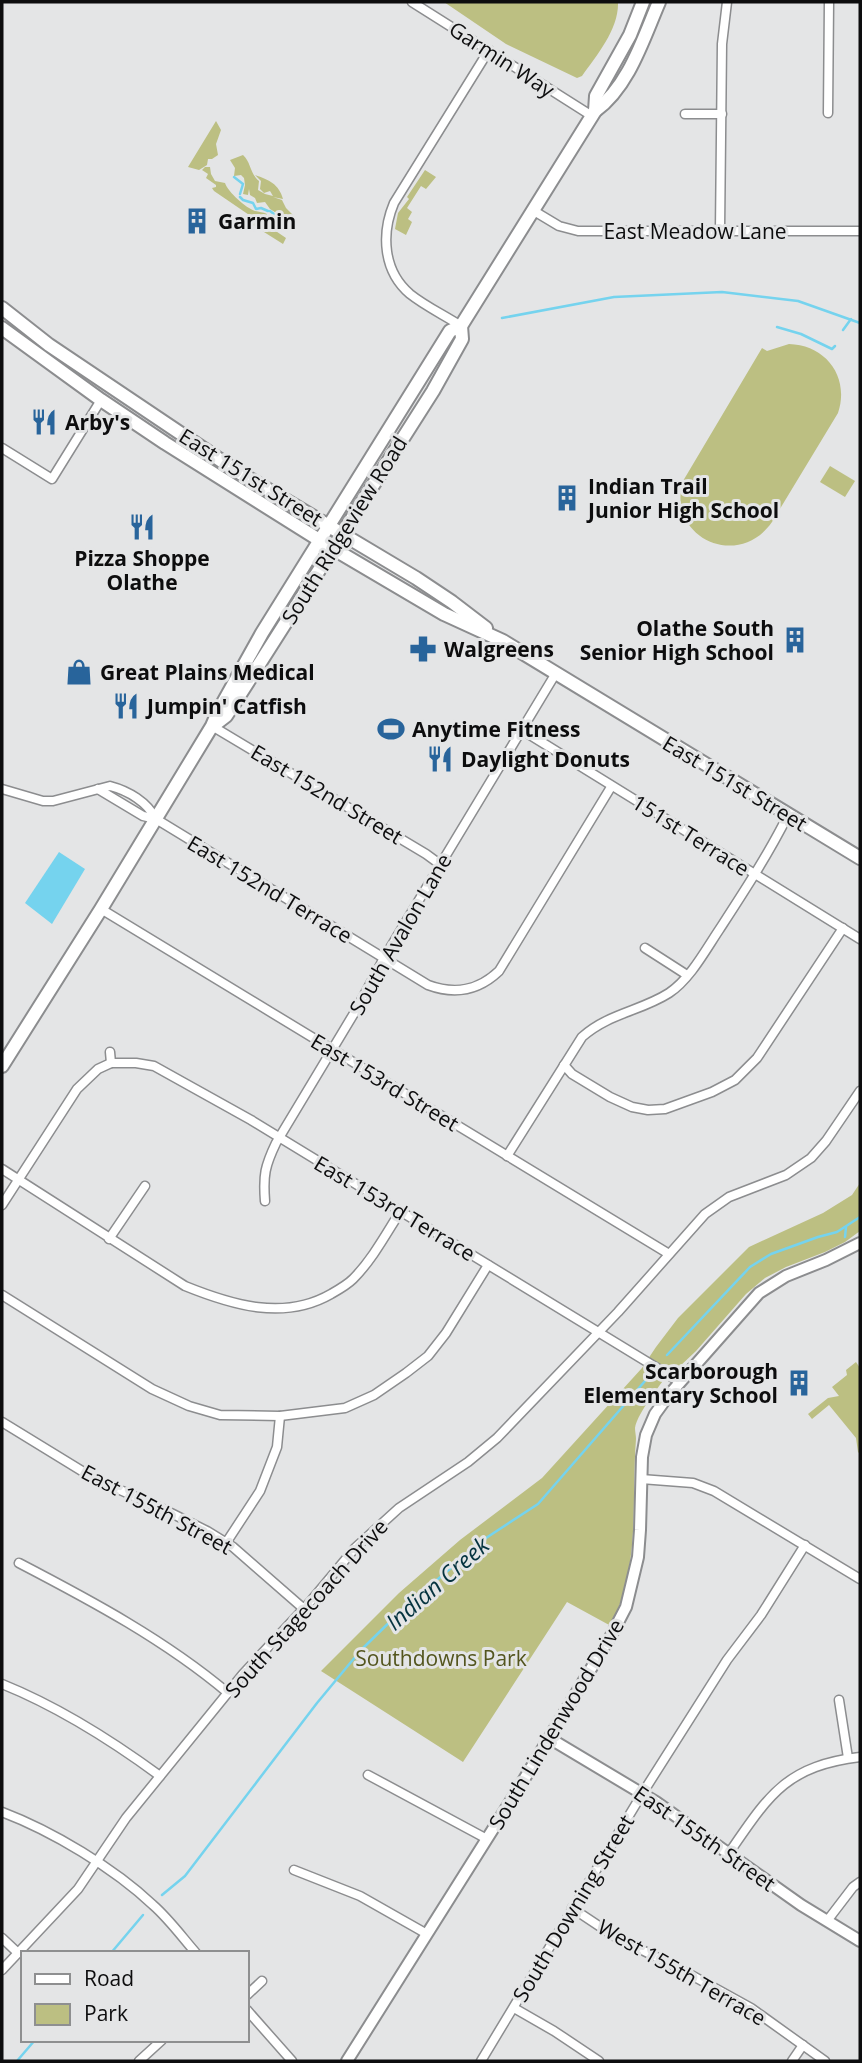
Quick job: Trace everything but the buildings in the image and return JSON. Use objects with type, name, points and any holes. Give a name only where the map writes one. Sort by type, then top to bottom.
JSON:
[{"type":"main road","name":"South Ridgeview Road","points":[[594,114],[596,96],[631,35],[643,2]]},
{"type":"main road","name":"South Ridgeview Road","points":[[2,1066],[212,726],[262,633],[327,545],[342,534],[433,391],[461,341],[461,326],[594,114],[608,102],[626,74],[659,2]]},
{"type":"main road","name":"East 151st Street","points":[[2,308],[49,345],[212,454],[452,602],[503,641],[860,858]]},
{"type":"main road","name":"South Ridgeview Road","points":[[327,545],[330,526],[450,331],[461,326]]},
{"type":"main road","name":"East 151st Street","points":[[3,329],[165,443],[327,545],[444,614],[503,641]]},
{"type":"main road","points":[[3,329],[24,336],[92,384],[104,382]]},
{"type":"main road","points":[[101,400],[124,404],[192,449],[212,454]]},
{"type":"street","name":"Garmin Way","points":[[412,2],[594,114]]},
{"type":"street","points":[[720,230],[723,33],[727,2]]},
{"type":"street","points":[[828,113],[829,2]]},
{"type":"street","points":[[461,326],[403,287],[388,258],[387,225],[394,203],[489,50]]},
{"type":"street","points":[[685,114],[722,114]]},
{"type":"street","name":"East Meadow Lane","points":[[534,211],[559,226],[578,230],[860,231]]},
{"type":"street","points":[[2,448],[52,479],[101,400]]},
{"type":"street","name":"South Avalon Lane","points":[[265,1201],[266,1164],[279,1138],[556,673]]},
{"type":"street","name":"East 152nd Street","points":[[212,726],[426,854],[440,865]]},
{"type":"street","name":"151st Terrace","points":[[522,730],[860,939]]},
{"type":"street","name":"East 152nd Terrace","points":[[2,789],[34,800],[47,801],[110,786],[118,788],[149,807],[156,819],[428,985],[448,991],[472,988],[492,978],[503,965],[611,786]]},
{"type":"street","points":[[507,1156],[582,1037],[593,1027],[614,1016],[663,997],[678,987],[707,948],[788,815]]},
{"type":"street","name":"East 153rd Street","points":[[101,909],[669,1254]]},
{"type":"street","points":[[564,1065],[572,1074],[632,1107],[664,1109],[712,1093],[735,1080],[757,1058],[843,928]]},
{"type":"street","points":[[645,948],[687,975]]},
{"type":"street","points":[[2,1205],[77,1089],[98,1069],[111,1063],[110,1052]]},
{"type":"street","name":"East 153rd Terrace","points":[[111,1063],[128,1062],[154,1066],[279,1138],[680,1382]]},
{"type":"street","name":"South Stagecoach Drive","points":[[2,1970],[78,1889],[126,1818],[160,1776],[243,1674],[304,1609],[355,1548],[398,1508],[468,1462],[497,1438],[698,1222],[718,1204],[729,1197],[786,1175],[811,1158],[860,1091]]},
{"type":"street","points":[[2,1169],[169,1277],[210,1296],[255,1307],[297,1308],[317,1301],[353,1280],[400,1212]]},
{"type":"street","points":[[109,1239],[145,1185]]},
{"type":"street","name":"South Lindenwood Drive","points":[[347,2061],[612,1634],[625,1606],[638,1557],[642,1457],[646,1434],[655,1414],[752,1299],[786,1276],[826,1261],[860,1243]]},
{"type":"street","points":[[2,1295],[152,1389],[189,1406],[219,1415],[280,1416],[345,1408],[374,1395],[406,1373],[428,1356],[446,1334],[488,1265]]},
{"type":"street","points":[[226,1543],[260,1491],[276,1447],[280,1416]]},
{"type":"street","name":"East 155th Street","points":[[2,1422],[95,1479],[183,1518],[226,1543],[304,1609]]},
{"type":"street","points":[[641,1479],[693,1483],[714,1491],[860,1579]]},
{"type":"street","name":"South Downing Street","points":[[481,2061],[642,1794],[727,1660],[761,1615],[805,1545]]},
{"type":"street","points":[[19,1563],[160,1642],[198,1667],[228,1693]]},
{"type":"street","points":[[2,1684],[32,1696],[100,1734],[160,1776]]},
{"type":"street","points":[[839,1700],[848,1758]]},
{"type":"street","name":"East 155th Street","points":[[549,1738],[642,1794],[860,1941]]},
{"type":"street","points":[[729,1853],[780,1786],[825,1762],[860,1756]]},
{"type":"street","points":[[368,1775],[486,1839]]},
{"type":"street","points":[[2,1812],[45,1832],[115,1874],[149,1901],[195,1951]]},
{"type":"street","points":[[294,1870],[360,1896],[427,1934]]},
{"type":"street","points":[[827,1921],[860,1882]]},
{"type":"street","name":"West 155th Terrace","points":[[572,1908],[614,1936],[751,2008],[825,2061]]},
{"type":"street","points":[[2,1938],[18,1953]]},
{"type":"street","points":[[248,1994],[262,1981]]},
{"type":"street","points":[[514,2008],[598,2061]]},
{"type":"street","points":[[248,2011],[292,2061]]},
{"type":"street","points":[[139,2061],[160,2042]]},
{"type":"street","points":[[792,2061],[803,2045]]},
{"type":"green space","points":[[444,2],[618,2],[611,32],[582,76],[577,78],[506,44]]},
{"type":"green space","points":[[216,121],[221,130],[216,144],[218,155],[208,159],[207,165],[199,170],[188,167]]},
{"type":"green space","points":[[243,155],[254,175],[259,181],[258,190],[265,194],[273,196],[270,191],[264,193],[260,189],[261,181],[255,175],[269,181],[279,190],[283,199],[273,197],[282,200],[293,215],[289,221],[270,209],[265,202],[257,203],[250,195],[249,189],[248,195],[243,194],[244,178],[241,175],[234,176],[235,168],[230,160]]},
{"type":"green space","points":[[210,167],[215,181],[225,183],[242,203],[267,214],[265,218],[261,216],[258,219],[286,238],[283,244],[253,225],[257,218],[214,191],[212,188],[216,185],[206,178],[208,174],[202,170]]},
{"type":"green space","points":[[425,170],[436,177],[426,189],[421,186],[407,208],[412,212],[408,219],[412,222],[406,235],[395,229],[398,213]]},
{"type":"green space","points":[[789,344],[814,350],[832,365],[841,387],[838,413],[772,522],[758,537],[741,544],[724,545],[708,541],[695,532],[685,518],[681,501],[683,481],[762,348],[767,351]]},
{"type":"green space","points":[[830,466],[855,481],[845,497],[820,482]]},
{"type":"green space","name":"Southdowns Park","points":[[860,1183],[860,1231],[825,1252],[765,1278],[746,1294],[696,1351],[678,1368],[672,1368],[640,1414],[635,1428],[631,1556],[627,1579],[611,1626],[567,1602],[463,1762],[321,1671],[399,1593],[460,1540],[542,1478],[642,1368],[678,1318],[749,1247],[823,1213],[852,1195]]},
{"type":"green space","points":[[856,1362],[860,1368],[860,1454],[856,1438],[829,1405],[812,1419],[808,1414],[828,1398],[839,1396],[832,1387],[847,1375],[846,1370]]},
{"type":"water","points":[[59,852],[85,869],[52,924],[25,903]]},
{"type":"waterway","points":[[234,177],[243,184],[240,194]]},
{"type":"waterway","points":[[240,197],[253,203],[256,209],[268,211]]},
{"type":"waterway","points":[[270,211],[276,218]]},
{"type":"waterway","points":[[502,318],[614,297],[722,292],[798,301],[860,323]]},
{"type":"waterway","points":[[843,330],[851,319]]},
{"type":"waterway","points":[[777,327],[801,334],[832,349],[835,346]]},
{"type":"waterway","name":"Indian Creek","points":[[667,1355],[750,1267],[771,1254],[837,1232],[860,1217]]},
{"type":"waterway","points":[[845,1237],[846,1227]]},
{"type":"waterway","name":"Indian Creek","points":[[162,1895],[185,1876],[317,1703],[361,1650],[403,1609],[486,1538],[538,1504],[645,1381]]},
{"type":"waterway","name":"Indian Creek","points":[[113,1951],[143,1915]]},
{"type":"waterway","name":"Indian Creek","points":[[17,2061],[33,2042]]},
{"type":"place","name":"Garmin","points":[[197,221]]},
{"type":"place","name":"Arby's","points":[[44,422]]},
{"type":"place","name":"Indian Trail Junior High School","points":[[567,498]]},
{"type":"place","name":"Pizza Shoppe Olathe","points":[[142,527]]},
{"type":"place","name":"Olathe South Senior High School","points":[[795,640]]},
{"type":"place","name":"Walgreens","points":[[423,649]]},
{"type":"place","name":"Great Plains Medical","points":[[79,672]]},
{"type":"place","name":"Jumpin' Catfish","points":[[126,706]]},
{"type":"place","name":"Anytime Fitness","points":[[391,729]]},
{"type":"place","name":"Daylight Donuts","points":[[440,759]]},
{"type":"place","name":"Scarborough Elementary School","points":[[799,1383]]}]
